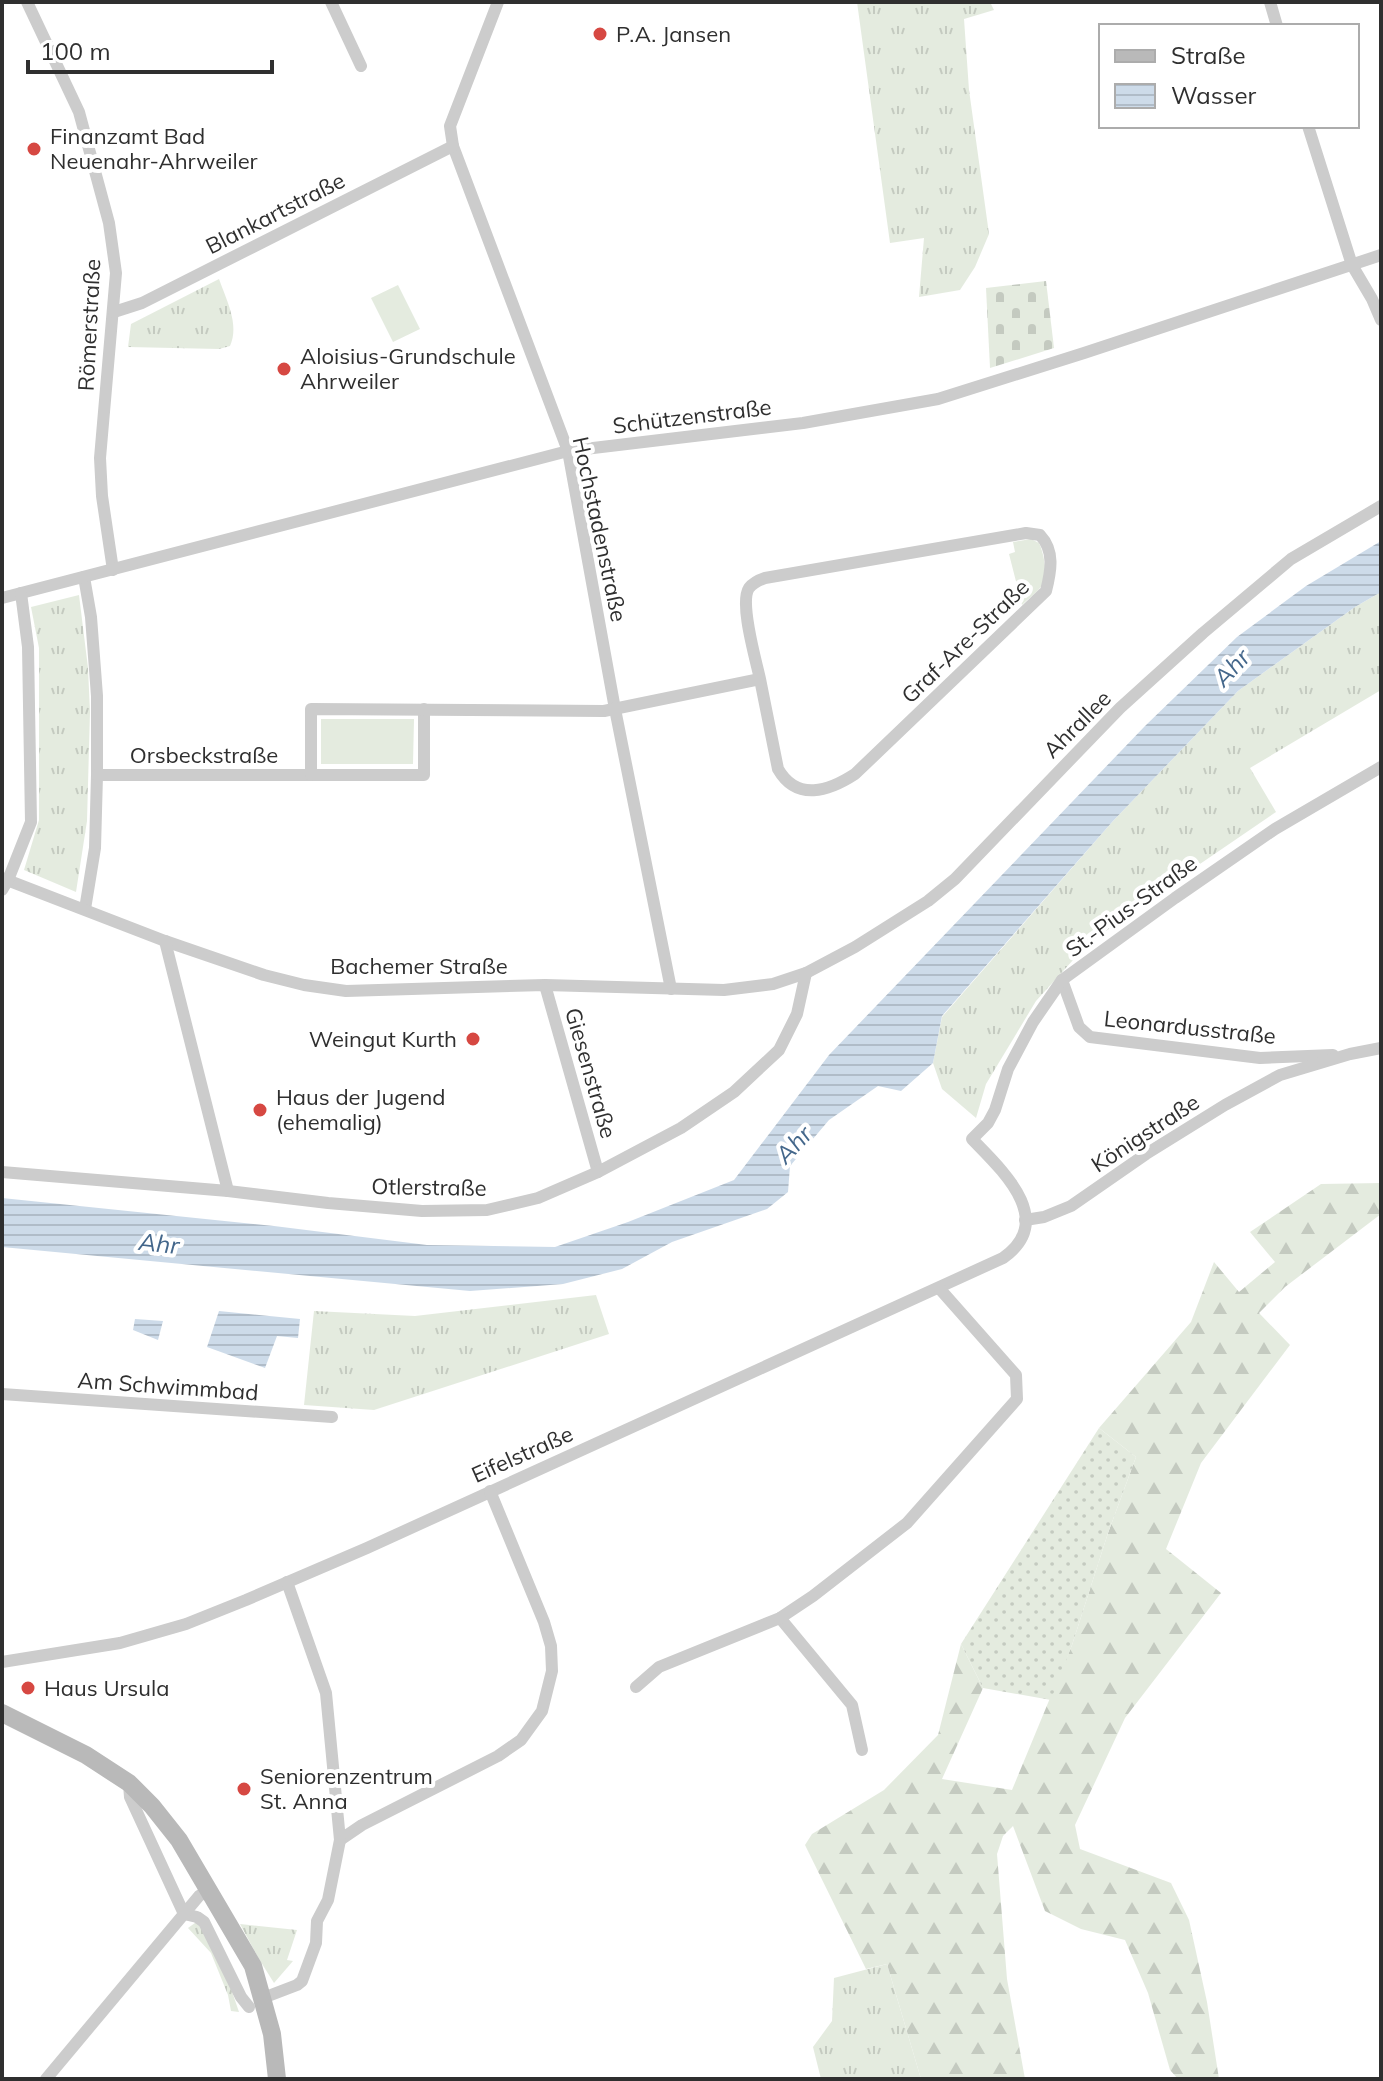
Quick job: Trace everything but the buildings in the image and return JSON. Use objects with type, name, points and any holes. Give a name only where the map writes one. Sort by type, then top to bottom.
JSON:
[{"type":"main road","points":[[2,1713],[86,1755],[129,1783],[179,1840],[253,1966],[256,2003],[272,2034],[277,2079]]},
{"type":"street","name":"Römerstraße","points":[[27,2],[79,112],[109,223],[116,273],[100,458],[113,570]]},
{"type":"street","points":[[331,2],[361,66]]},
{"type":"street","name":"Hochstadenstraße","points":[[498,2],[450,126],[453,146],[568,451],[671,989]]},
{"type":"street","points":[[1270,2],[1276,24]]},
{"type":"street","points":[[1309,128],[1352,265],[1381,320]]},
{"type":"street","name":"Blankartstraße","points":[[114,312],[142,303],[453,146]]},
{"type":"street","name":"Schützenstraße","points":[[2,598],[568,451],[803,423],[938,399],[1381,255]]},
{"type":"street","name":"Ahrallee","points":[[806,973],[855,947],[928,901],[955,879],[1120,708],[1203,633],[1291,559],[1381,506]]},
{"type":"street","name":"Graf-Are-Straße","points":[[1026,533],[1040,535],[1046,542],[1050,552],[1046,591],[855,774],[837,785],[813,791],[791,785],[783,779],[778,769],[760,679],[745,603],[750,586],[757,581],[1026,533]]},
{"type":"street","points":[[84,577],[96,680],[97,775],[95,848],[85,909]]},
{"type":"street","points":[[4,883],[31,822],[28,647],[21,593]]},
{"type":"street","points":[[615,709],[760,679]]},
{"type":"street","name":"Orsbeckstraße","points":[[311,775],[311,709],[615,709]]},
{"type":"street","name":"Orsbeckstraße","points":[[97,775],[424,775],[424,709]]},
{"type":"street","name":"St.-Pius-Straße","points":[[1025,1220],[1021,1197],[1013,1184],[972,1139],[988,1123],[1008,1069],[1033,1022],[1062,980],[1275,829],[1381,767]]},
{"type":"street","name":"Bachemer Straße","points":[[4,883],[85,909],[264,975],[346,991],[545,985],[724,990],[773,984],[806,973]]},
{"type":"street","points":[[165,941],[228,1191]]},
{"type":"street","name":"Otlerstraße","points":[[2,1172],[422,1211],[487,1210],[538,1198],[598,1172],[681,1128],[734,1092],[779,1050],[797,1014],[806,973]]},
{"type":"street","name":"Leonardusstraße","points":[[1062,980],[1079,1027],[1090,1037],[1260,1058],[1350,1054]]},
{"type":"street","name":"Giesenstraße","points":[[545,985],[598,1172]]},
{"type":"street","name":"Königstraße","points":[[1025,1220],[1071,1206],[1146,1154],[1280,1075],[1381,1048]]},
{"type":"street","name":"Eifelstraße","points":[[2,1662],[120,1643],[186,1624],[367,1548],[1003,1258],[1011,1253],[1022,1236],[1025,1220]]},
{"type":"street","points":[[636,1687],[659,1667],[780,1618],[813,1596],[907,1523],[1017,1399],[1016,1375],[939,1288]]},
{"type":"street","name":"Am Schwimmbad","points":[[2,1394],[332,1417]]},
{"type":"street","points":[[340,1840],[362,1825],[498,1756],[521,1740],[542,1711],[552,1671],[551,1646],[490,1491]]},
{"type":"street","points":[[184,1914],[204,1922],[241,1997],[256,2003],[302,1981],[316,1943],[317,1921],[328,1900],[340,1840],[326,1693],[287,1582]]},
{"type":"street","points":[[780,1618],[852,1705],[862,1750]]},
{"type":"street","points":[[129,1783],[130,1797],[184,1914]]},
{"type":"street","points":[[46,2079],[199,1896],[208,1890]]},
{"type":"green space","points":[[857,2],[990,2],[994,10],[964,19],[969,90],[989,234],[975,267],[960,290],[919,297],[924,238],[890,243]]},
{"type":"green space","points":[[219,279],[233,321],[230,346],[219,349],[128,347],[131,324]]},
{"type":"green space","points":[[1046,281],[1054,348],[990,368],[986,288]]},
{"type":"green space","points":[[398,285],[420,329],[393,342],[371,298]]},
{"type":"green space","points":[[1031,539],[1041,547],[1045,575],[1040,588],[1022,605],[1009,554],[1015,552],[1013,542]]},
{"type":"green space","points":[[1381,592],[1381,690],[1250,768],[1276,812],[1137,907],[1083,949],[1036,1001],[986,1084],[976,1118],[942,1089],[933,1063],[942,1017],[1113,821],[1238,691],[1355,607]]},
{"type":"green space","points":[[79,595],[90,712],[87,821],[76,892],[24,870],[39,820],[39,648],[31,607]]},
{"type":"green space","points":[[321,719],[414,719],[413,764],[321,764]]},
{"type":"green space","points":[[1381,1183],[1381,1214],[1285,1287],[1259,1313],[1290,1345],[1201,1463],[1166,1549],[1221,1593],[1125,1718],[1075,1825],[1080,1849],[1171,1883],[1189,1920],[1207,2002],[1219,2079],[1178,2079],[1170,2070],[1148,1993],[1125,1940],[1081,1929],[1045,1911],[1013,1826],[1003,1836],[997,1854],[1007,1979],[1025,2079],[921,2079],[887,1964],[866,1969],[805,1845],[812,1834],[884,1790],[938,1735],[961,1644],[983,1688],[942,1779],[1012,1790],[1072,1645],[1136,1457],[1099,1428],[1191,1322],[1214,1262],[1239,1292],[1275,1262],[1250,1232],[1321,1184]]},
{"type":"green space","points":[[596,1295],[609,1334],[374,1410],[304,1405],[314,1311],[415,1316]]},
{"type":"green space","points":[[1099,1428],[1136,1457],[1051,1700],[983,1688],[961,1644]]},
{"type":"green space","points":[[199,1920],[226,1974],[239,2012],[231,2011],[211,1953],[188,1928]]},
{"type":"green space","points":[[240,1924],[297,1930],[287,1960],[293,1961],[274,1983],[259,1959]]},
{"type":"green space","points":[[887,1964],[921,2079],[821,2079],[813,2047],[832,2021],[834,1978]]},
{"type":"water","name":"Ahr","points":[[1381,541],[1381,592],[1355,607],[1238,691],[1113,821],[942,1016],[933,1063],[901,1091],[878,1086],[829,1120],[790,1166],[788,1192],[767,1209],[672,1242],[622,1269],[563,1284],[470,1291],[2,1247],[2,1198],[427,1245],[555,1247],[734,1180],[829,1055],[1145,726],[1237,637],[1306,586]]},
{"type":"water","points":[[219,1311],[300,1319],[298,1338],[277,1336],[265,1368],[207,1347]]},
{"type":"water","points":[[135,1319],[163,1321],[158,1340],[133,1330]]},
{"type":"place","name":"P.A. Jansen","points":[[600,34]]},
{"type":"place","name":"Finanzamt Bad Neuenahr-Ahrweiler","points":[[34,149]]},
{"type":"place","name":"Aloisius-Grundschule Ahrweiler","points":[[284,369]]},
{"type":"place","name":"Weingut Kurth","points":[[473,1039]]},
{"type":"place","name":"Haus der Jugend (ehemalig)","points":[[260,1110]]},
{"type":"place","name":"Haus Ursula","points":[[28,1688]]},
{"type":"place","name":"Seniorenzentrum St. Anna","points":[[244,1789]]}]
